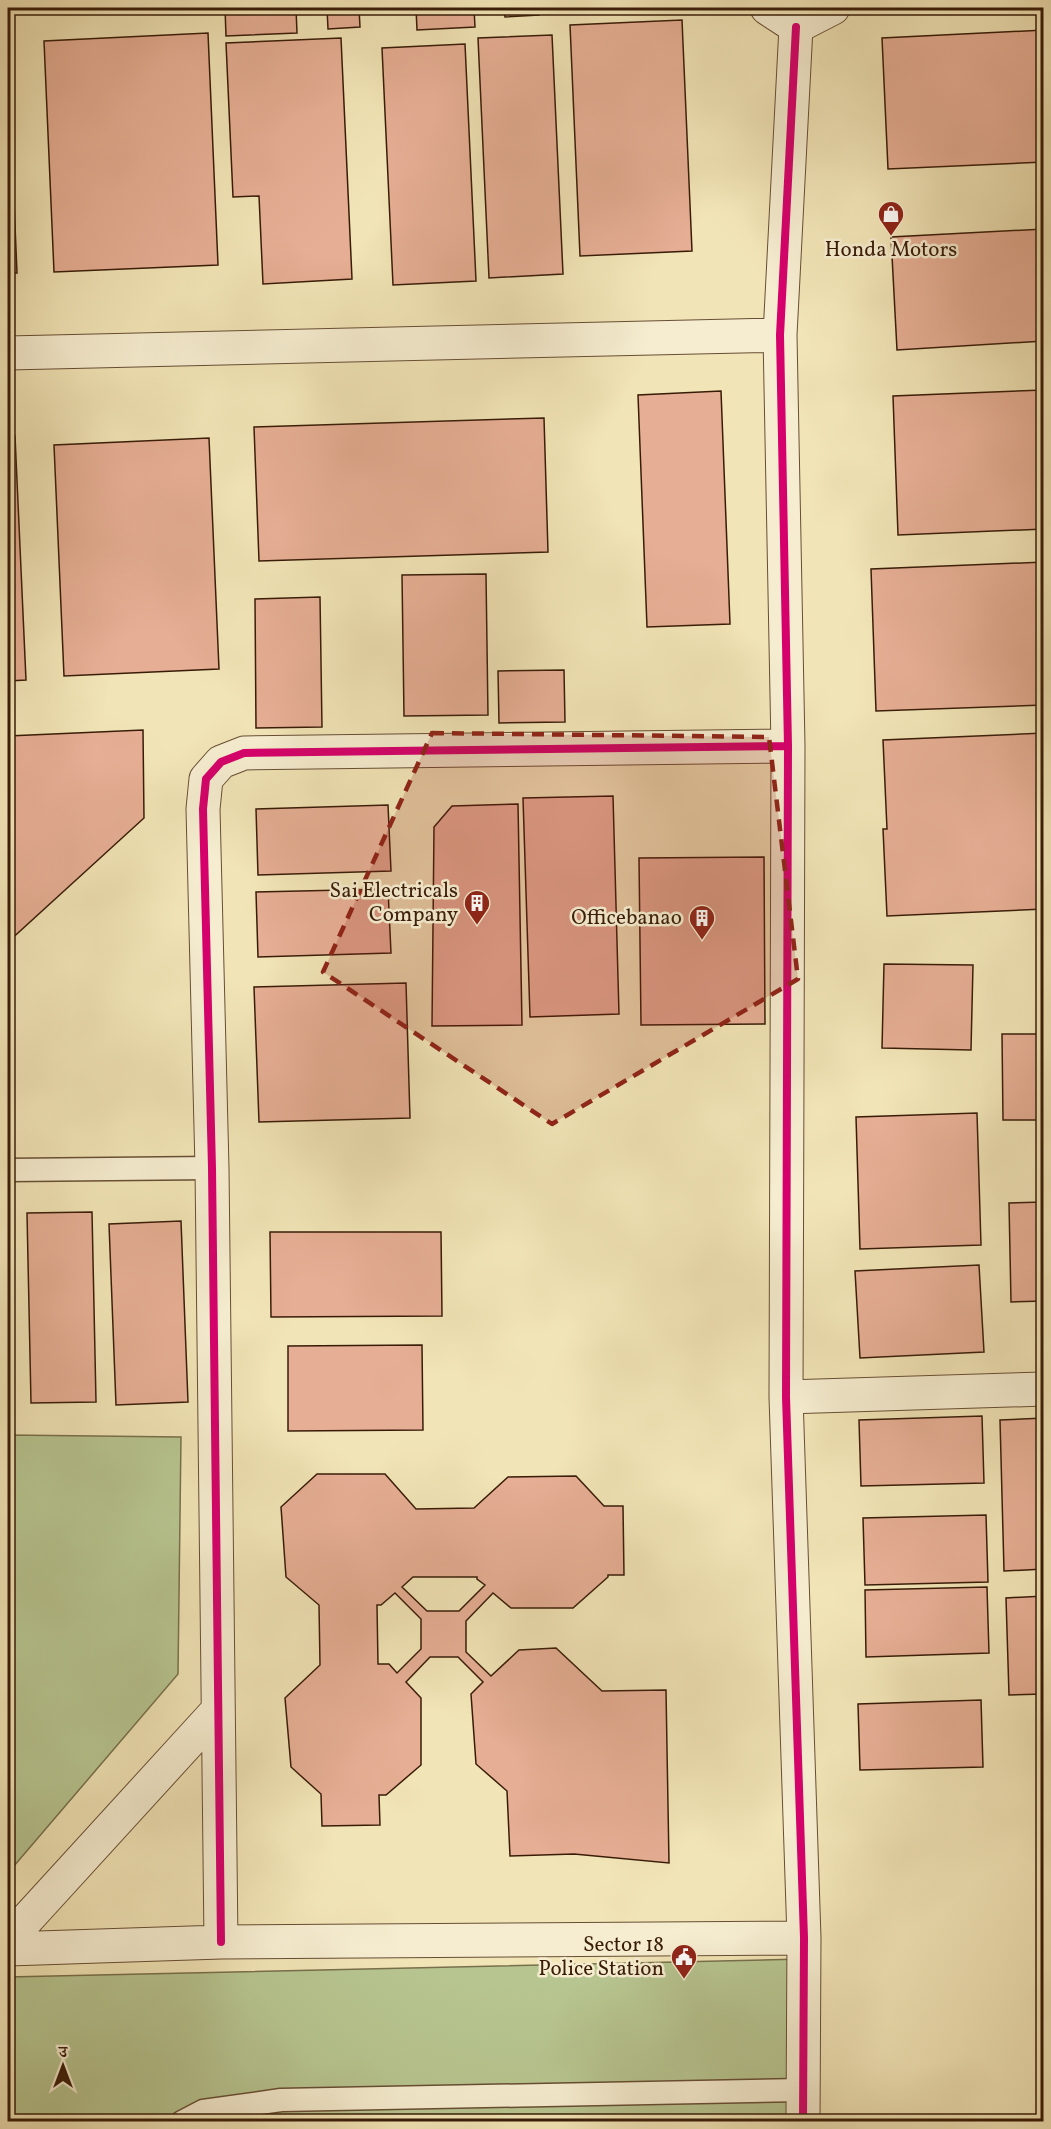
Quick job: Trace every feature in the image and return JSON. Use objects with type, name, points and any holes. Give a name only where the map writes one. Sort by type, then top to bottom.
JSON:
[{"type":"street","points":[[767,8],[796,27]]},
{"type":"street","points":[[796,27],[833,8]]},
{"type":"street","points":[[796,27],[780,335],[788,746],[786,1397],[804,1938],[802,2106]]},
{"type":"street","points":[[8,353],[780,335]]},
{"type":"street","points":[[220,1942],[213,1168],[203,809],[206,779],[221,762],[244,753],[788,746]]},
{"type":"street","points":[[786,1397],[1044,1389]]},
{"type":"street","points":[[8,1940],[218,1710]]},
{"type":"street","points":[[8,1949],[220,1942],[804,1938]]},
{"type":"lane","points":[[8,1170],[213,1168]]},
{"type":"lane","points":[[182,2121],[203,2111],[281,2100],[802,2106]]},
{"type":"highlighted area","points":[[432,733],[769,737],[798,979],[552,1124],[323,972]]},
{"type":"green space","points":[[8,1435],[181,1437],[178,1674],[8,1873]]},
{"type":"green space","points":[[803,1959],[806,2121],[8,2121],[8,1977]]},
{"type":"building","points":[[225,8],[296,8],[297,33],[226,36]]},
{"type":"building","points":[[327,8],[359,8],[360,27],[328,29]]},
{"type":"building","points":[[416,8],[474,8],[475,27],[417,30]]},
{"type":"building","points":[[504,8],[539,8],[539,15],[505,17]]},
{"type":"building","points":[[682,20],[692,251],[580,256],[570,25]]},
{"type":"building","points":[[1044,30],[1044,162],[888,169],[882,38]]},
{"type":"building","points":[[208,33],[218,265],[54,272],[44,41]]},
{"type":"building","points":[[552,35],[563,274],[489,278],[478,38]]},
{"type":"building","points":[[341,38],[352,279],[263,284],[259,196],[233,197],[226,43]]},
{"type":"building","points":[[465,44],[476,281],[393,285],[382,48]]},
{"type":"building","points":[[8,59],[17,273],[8,273]]},
{"type":"building","points":[[1044,229],[1044,341],[897,350],[891,237]]},
{"type":"building","points":[[1044,390],[1044,529],[898,535],[893,396]]},
{"type":"building","points":[[721,391],[730,624],[647,627],[638,395]]},
{"type":"building","points":[[544,418],[548,552],[259,561],[254,427]]},
{"type":"building","points":[[8,436],[15,436],[26,680],[8,681]]},
{"type":"building","points":[[209,438],[219,669],[64,676],[54,445]]},
{"type":"building","points":[[1044,562],[1044,705],[876,711],[871,569]]},
{"type":"building","points":[[486,574],[488,715],[404,716],[402,575]]},
{"type":"building","points":[[320,597],[322,727],[256,728],[255,599]]},
{"type":"building","points":[[564,670],[565,722],[499,723],[498,671]]},
{"type":"building","points":[[143,730],[144,818],[8,942],[8,736]]},
{"type":"building","points":[[1044,733],[1044,909],[887,916],[883,829],[887,829],[883,740]]},
{"type":"building","points":[[613,796],[619,1014],[530,1017],[523,798]]},
{"type":"building","name":"Sai Electricals Company","points":[[518,804],[522,1025],[432,1026],[434,827],[452,806]]},
{"type":"building","points":[[388,805],[391,871],[258,875],[256,809]]},
{"type":"building","name":"Officebanao","points":[[764,857],[765,1024],[641,1025],[639,858]]},
{"type":"building","points":[[388,889],[391,953],[258,957],[256,892]]},
{"type":"building","points":[[1041,941],[1044,941],[1044,1020],[1043,1020]]},
{"type":"building","points":[[884,964],[973,965],[971,1050],[882,1048]]},
{"type":"building","points":[[406,983],[410,1118],[259,1122],[254,987]]},
{"type":"building","points":[[1002,1034],[1044,1034],[1044,1120],[1003,1120]]},
{"type":"building","points":[[977,1113],[981,1245],[860,1249],[856,1117]]},
{"type":"building","points":[[1044,1202],[1044,1301],[1011,1302],[1009,1203]]},
{"type":"building","points":[[92,1212],[96,1402],[31,1403],[27,1213]]},
{"type":"building","points":[[181,1221],[188,1402],[116,1405],[109,1224]]},
{"type":"building","points":[[270,1232],[441,1232],[442,1316],[271,1317]]},
{"type":"building","points":[[979,1265],[984,1352],[860,1358],[855,1271]]},
{"type":"building","points":[[422,1345],[423,1430],[288,1431],[288,1346]]},
{"type":"building","points":[[982,1416],[984,1483],[861,1486],[859,1420]]},
{"type":"building","points":[[1044,1418],[1044,1569],[1004,1571],[1000,1420]]},
{"type":"building","points":[[317,1474],[385,1474],[416,1509],[474,1508],[508,1477],[576,1476],[604,1506],[623,1506],[624,1575],[608,1575],[573,1608],[511,1608],[493,1593],[466,1621],[466,1652],[491,1676],[519,1650],[556,1648],[602,1691],[666,1690],[669,1863],[574,1854],[510,1856],[507,1791],[476,1764],[471,1694],[483,1682],[458,1657],[430,1657],[406,1682],[421,1698],[421,1765],[386,1795],[379,1795],[380,1825],[322,1826],[321,1794],[291,1767],[285,1698],[320,1665],[319,1605],[286,1577],[281,1507]],"holes":[[[413,1577],[477,1577],[485,1585],[459,1611],[427,1611],[402,1587]],[[395,1593],[421,1619],[421,1649],[397,1673],[389,1664],[378,1664],[377,1605],[381,1605]]]},
{"type":"building","points":[[986,1515],[988,1582],[865,1585],[863,1518]]},
{"type":"building","points":[[987,1587],[989,1653],[866,1657],[865,1590]]},
{"type":"building","points":[[1044,1596],[1044,1694],[1009,1695],[1006,1598]]},
{"type":"building","points":[[981,1700],[983,1767],[860,1770],[858,1704]]},
{"type":"cycle path","points":[[796,27],[780,335],[788,746],[786,1397],[804,1938],[803,2122]]},
{"type":"cycle path","points":[[221,1942],[212,1168],[203,809],[206,779],[221,762],[244,753],[788,746]]},
{"type":"place","name":"Honda Motors","points":[[891,237]]},
{"type":"place","name":"Sai Electricals Company","points":[[477,926]]},
{"type":"place","name":"Officebanao","points":[[702,941]]},
{"type":"place","name":"Sector 18 Police Station","points":[[684,1980]]}]
